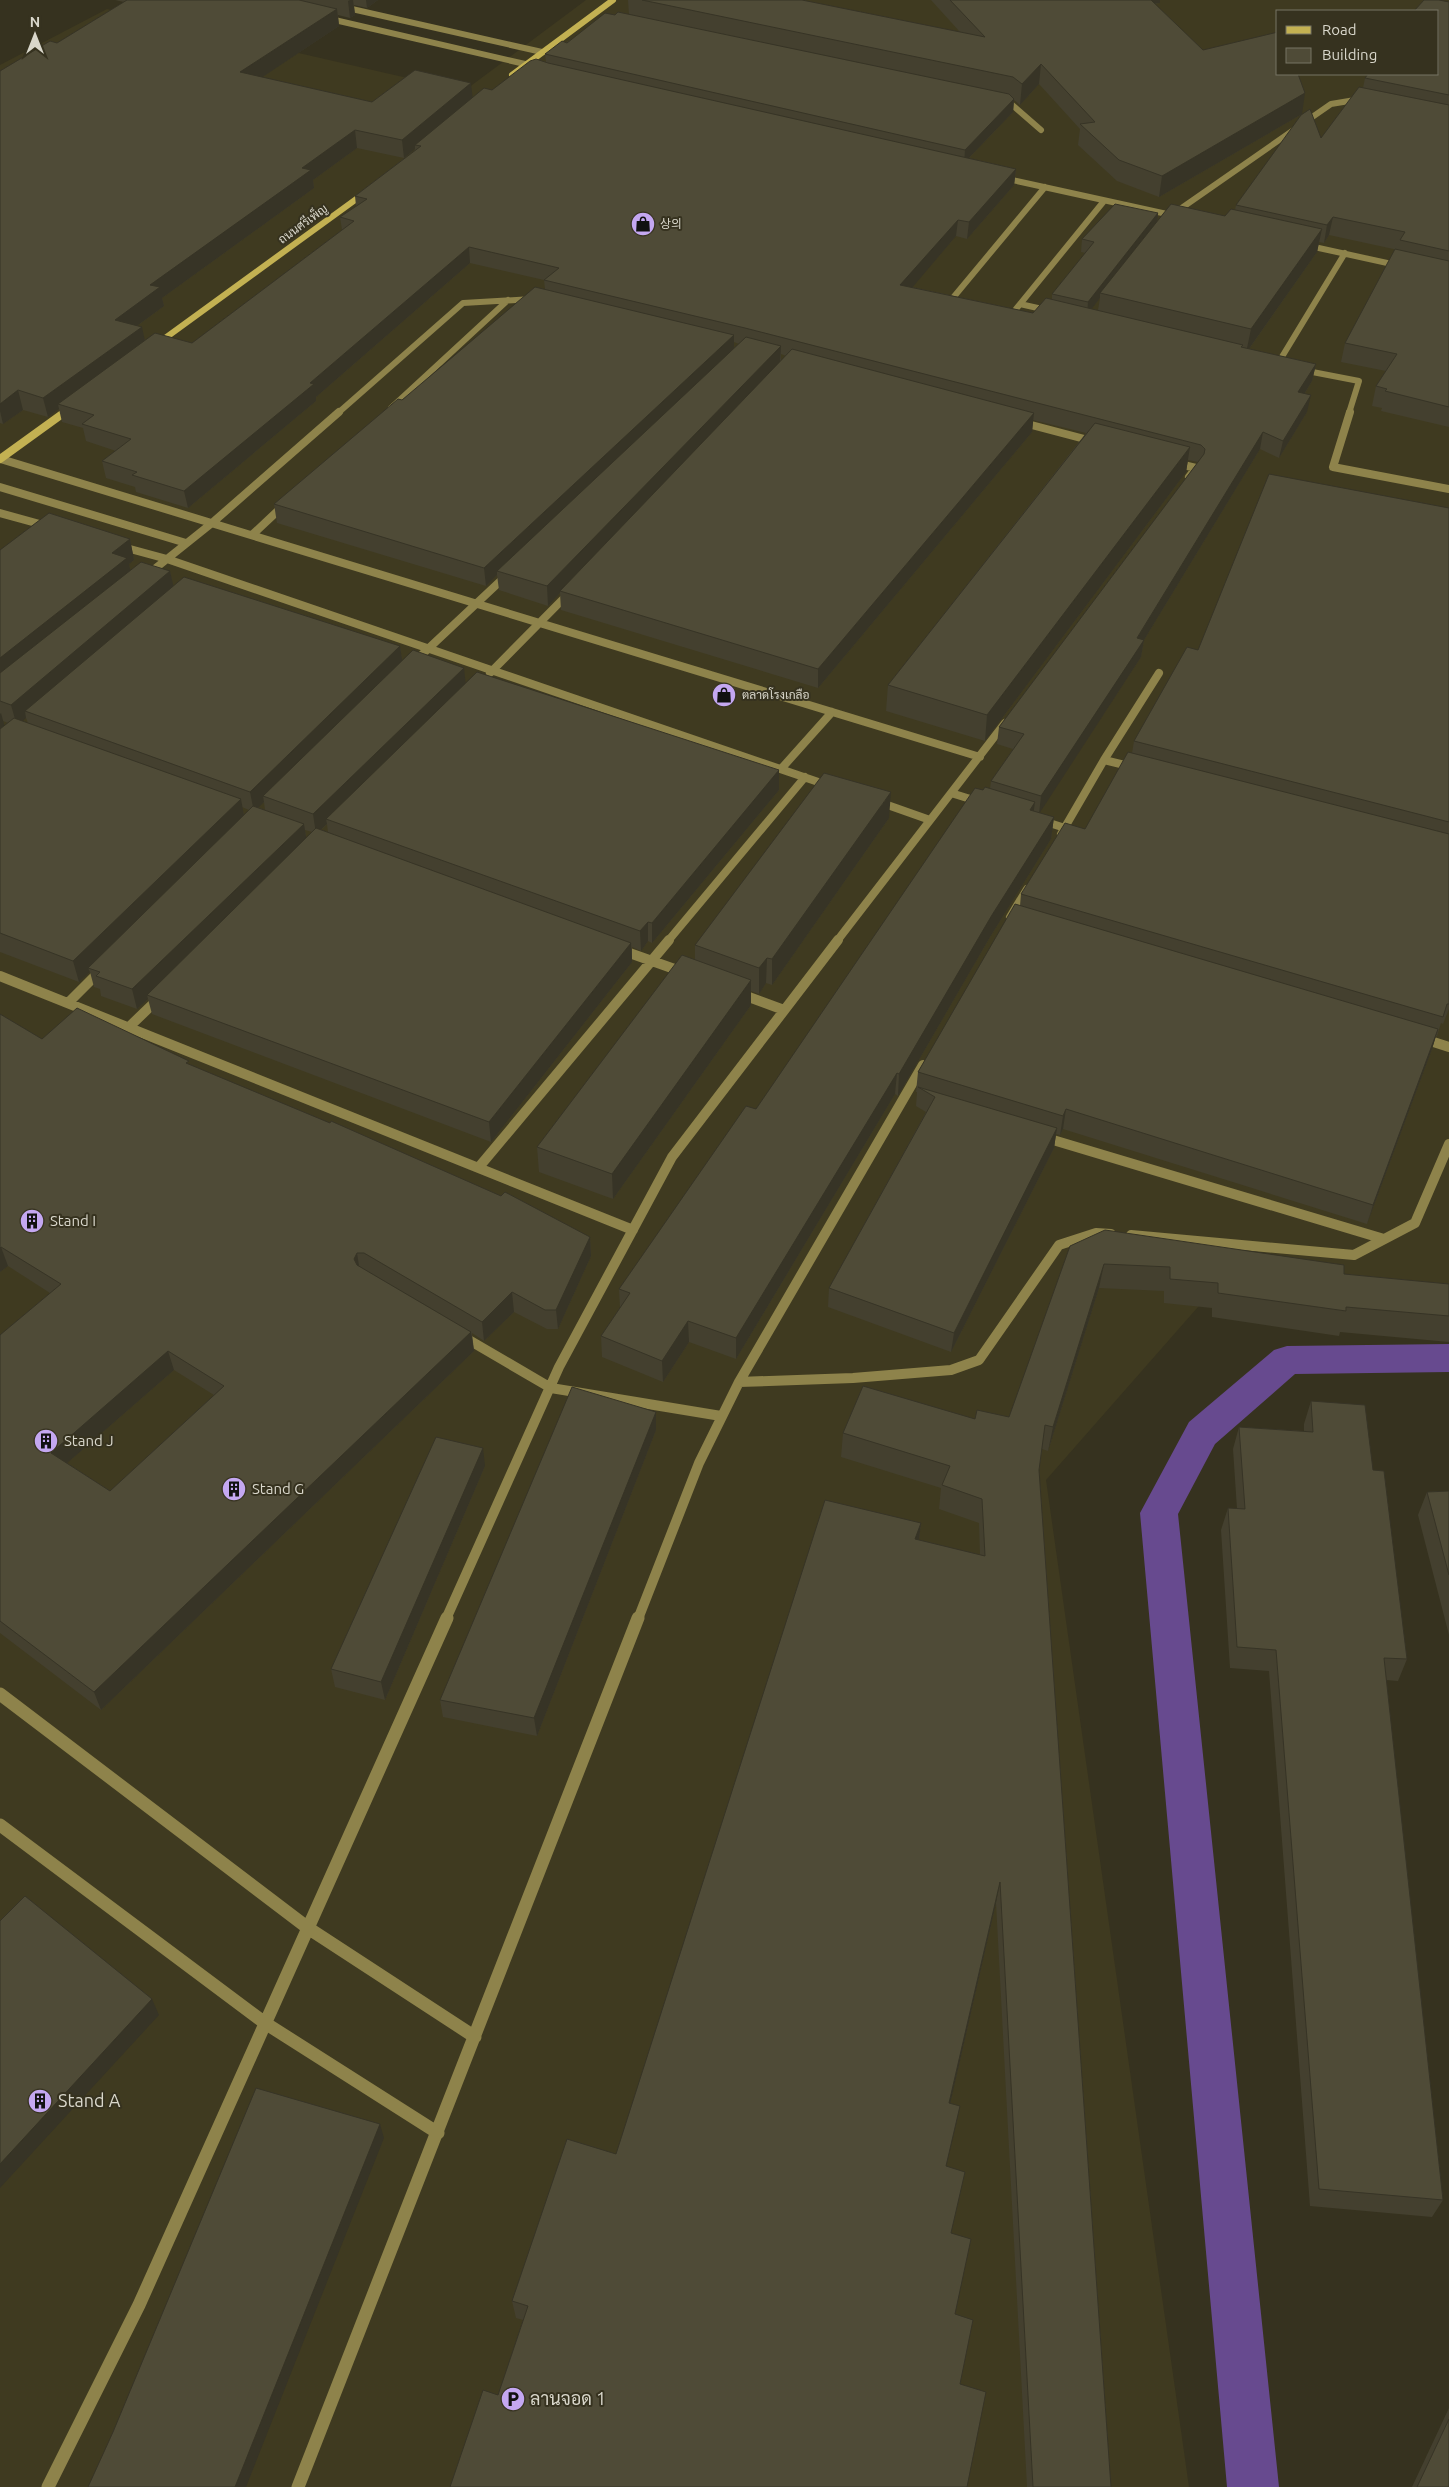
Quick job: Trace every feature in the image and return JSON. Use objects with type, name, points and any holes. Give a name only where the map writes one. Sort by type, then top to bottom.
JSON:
[{"type":"main road","points":[[502,83],[613,0]]},
{"type":"main road","name":"ถนนศรีเพ็ญ","points":[[154,347],[371,188]]},
{"type":"main road","points":[[0,459],[81,400]]},
{"type":"street","points":[[339,6],[542,52]]},
{"type":"street","points":[[594,15],[603,17]]},
{"type":"street","points":[[316,16],[533,67]]},
{"type":"street","points":[[990,99],[1010,103],[1041,130]]},
{"type":"street","points":[[1165,223],[1171,215],[1331,104],[1355,100],[1374,104]]},
{"type":"street","points":[[997,176],[1181,217]]},
{"type":"street","points":[[969,303],[952,299],[1045,187]]},
{"type":"street","points":[[1012,313],[1104,201]]},
{"type":"street","points":[[1296,243],[1411,268]]},
{"type":"street","points":[[1277,365],[1345,254]]},
{"type":"street","points":[[136,583],[212,523],[463,303],[533,299],[543,301]]},
{"type":"street","points":[[384,414],[508,300]]},
{"type":"street","points":[[1020,304],[1055,312]]},
{"type":"street","points":[[1268,363],[1286,367]]},
{"type":"street","points":[[1295,369],[1359,381],[1333,467],[1449,489]]},
{"type":"street","points":[[1012,420],[1109,445]]},
{"type":"street","points":[[0,459],[980,757]]},
{"type":"street","points":[[1167,460],[1196,468],[1180,490]]},
{"type":"street","points":[[0,487],[186,543]]},
{"type":"street","points":[[252,535],[289,501]]},
{"type":"street","points":[[0,513],[56,528]]},
{"type":"street","points":[[111,544],[167,559],[494,669],[841,790]]},
{"type":"street","points":[[408,668],[513,570]]},
{"type":"street","points":[[200,579],[207,573]]},
{"type":"street","points":[[487,676],[574,588]]},
{"type":"street","points":[[1055,844],[1104,760],[1159,673]]},
{"type":"street","points":[[781,769],[832,712]]},
{"type":"street","points":[[48,2487],[139,2305],[559,1368],[672,1157],[1010,718]]},
{"type":"street","points":[[1104,760],[1139,768]]},
{"type":"street","points":[[479,1167],[806,777]]},
{"type":"street","points":[[951,793],[989,805]]},
{"type":"street","points":[[868,799],[930,820]]},
{"type":"street","points":[[1027,816],[1065,828]]},
{"type":"street","points":[[1011,921],[1035,877]]},
{"type":"street","points":[[614,948],[696,977]]},
{"type":"street","points":[[68,1003],[110,962]]},
{"type":"street","points":[[0,976],[633,1230]]},
{"type":"street","points":[[731,990],[784,1010]]},
{"type":"street","points":[[128,1028],[164,993]]},
{"type":"street","points":[[1411,1035],[1449,1047]]},
{"type":"street","points":[[298,2487],[699,1463],[739,1382],[910,1097],[930,1053]]},
{"type":"street","points":[[1030,1133],[1384,1239]]},
{"type":"street","points":[[739,1382],[853,1378],[951,1370],[979,1360],[1059,1245],[1096,1233],[1354,1255],[1415,1223],[1449,1144]]},
{"type":"street","points":[[449,1328],[551,1388],[721,1416]]},
{"type":"street","points":[[0,1694],[308,1928],[475,2036]]},
{"type":"street","points":[[0,1825],[265,2023],[438,2133]]},
{"type":"shaded area","name":"ตลาดโรงเกลือ","points":[[586,0],[1449,0],[1449,1311],[1205,1299],[1046,1480],[1189,2487],[0,2487],[0,65],[107,9],[464,91]]},
{"type":"building","points":[[127,0],[299,0],[337,9],[240,72],[372,102],[415,70],[471,83],[402,140],[355,130],[302,168],[311,170],[150,285],[160,287],[115,320],[142,327],[43,398],[18,390],[0,404],[0,71],[50,41],[57,43]]},
{"type":"building","points":[[642,0],[802,0],[985,37],[950,0],[1151,0],[1203,50],[1276,32],[1276,75],[1298,75],[1305,93],[1162,176],[1119,160],[1080,124],[1095,122],[1041,64],[1022,84],[1013,77]]},
{"type":"building","points":[[1424,0],[1449,2],[1449,95],[1365,78],[1367,75],[1439,75],[1439,10],[1415,10]]},
{"type":"building","points":[[618,12],[1009,94],[1014,99],[965,150],[545,54],[562,41],[567,43],[605,13],[615,15]]},
{"type":"building","points":[[536,59],[1016,169],[969,222],[958,220],[900,285],[1033,313],[1046,298],[1316,364],[1298,392],[1311,395],[1283,441],[1263,432],[1137,638],[1144,640],[1041,796],[991,781],[1024,734],[999,727],[1204,454],[1205,449],[1201,445],[745,328],[544,280],[559,268],[469,247],[310,383],[314,384],[184,491],[132,475],[137,472],[102,461],[131,439],[82,424],[94,415],[58,404],[155,333],[192,343],[354,221],[340,217],[367,199],[355,196],[421,146],[415,145],[484,88],[492,90],[530,61]]},
{"type":"building","points":[[1359,87],[1449,105],[1449,251],[1400,240],[1405,232],[1333,217],[1327,225],[1236,205],[1301,115],[1310,109],[1321,138]]},
{"type":"building","points":[[1115,204],[1158,213],[1088,302],[1052,294],[1094,242],[1082,239]]},
{"type":"building","points":[[1171,204],[1225,216],[1231,209],[1322,229],[1251,329],[1100,293]]},
{"type":"building","points":[[1395,249],[1449,261],[1449,407],[1385,391],[1387,389],[1376,386],[1397,354],[1345,343]]},
{"type":"building","points":[[535,287],[734,335],[484,568],[274,504],[398,399],[402,400]]},
{"type":"building","points":[[746,337],[781,346],[547,586],[497,571]]},
{"type":"building","points":[[792,349],[1034,413],[818,669],[560,591]]},
{"type":"building","points":[[1095,423],[1190,447],[987,715],[888,685]]},
{"type":"building","points":[[1269,474],[1449,508],[1449,822],[1134,741],[1187,647],[1198,650]]},
{"type":"building","points":[[49,513],[130,539],[112,553],[127,558],[0,658],[0,550]]},
{"type":"building","points":[[141,562],[170,571],[11,705],[0,701],[0,673]]},
{"type":"building","points":[[184,577],[400,646],[250,792],[25,711]]},
{"type":"building","points":[[413,650],[464,668],[313,814],[263,796]]},
{"type":"building","points":[[477,672],[779,770],[652,923],[648,922],[640,931],[326,819]]},
{"type":"building","points":[[14,718],[241,799],[73,961],[0,933],[0,729]]},
{"type":"building","points":[[1128,752],[1449,834],[1449,1004],[1447,1004],[1443,1017],[1021,894],[1065,823],[1085,829]]},
{"type":"building","points":[[824,773],[891,792],[772,959],[767,958],[759,968],[695,945]]},
{"type":"building","points":[[985,787],[1035,802],[1030,810],[1054,817],[992,915],[899,1074],[897,1073],[736,1338],[688,1321],[662,1361],[601,1336],[630,1293],[619,1289],[746,1106],[756,1109],[975,788],[983,790]]},
{"type":"building","points":[[253,806],[304,824],[132,989],[96,976],[100,972],[88,968]]},
{"type":"building","points":[[316,828],[631,943],[489,1122],[147,995]]},
{"type":"building","points":[[1015,904],[1438,1029],[1373,1205],[1066,1109],[1063,1116],[918,1072]]},
{"type":"building","points":[[682,955],[751,980],[612,1174],[537,1147]]},
{"type":"building","points":[[77,1008],[189,1061],[186,1063],[330,1123],[331,1121],[501,1196],[505,1192],[590,1237],[556,1310],[545,1310],[512,1292],[482,1322],[364,1253],[357,1253],[354,1259],[357,1265],[471,1332],[94,1692],[0,1621],[0,1335],[61,1284],[0,1248],[0,1014],[42,1039]],"holes":[[[168,1351],[224,1386],[110,1491],[51,1453]]]},
{"type":"building","points":[[918,1087],[1057,1128],[954,1333],[829,1288],[935,1097]]},
{"type":"building","points":[[1105,1230],[1344,1265],[1344,1274],[1449,1284],[1449,1316],[1346,1307],[1346,1311],[1218,1293],[1218,1283],[1170,1279],[1170,1267],[1104,1264],[1053,1427],[1045,1425],[1039,1470],[1111,2487],[1033,2487],[1000,1882],[949,2103],[960,2106],[946,2166],[965,2172],[951,2233],[971,2239],[955,2314],[973,2320],[960,2384],[986,2392],[967,2487],[450,2487],[483,2390],[498,2395],[528,2306],[512,2301],[567,2139],[616,2154],[825,1500],[921,1523],[915,1539],[985,1556],[982,1499],[942,1485],[950,1466],[843,1433],[863,1386],[975,1419],[977,1410],[1009,1417],[1070,1246]]},
{"type":"building","points":[[572,1387],[656,1412],[534,1718],[440,1700]]},
{"type":"building","points":[[1311,1401],[1365,1405],[1373,1470],[1384,1471],[1407,1659],[1384,1658],[1443,2200],[1319,2189],[1276,1650],[1237,1647],[1228,1508],[1245,1509],[1239,1427],[1313,1432]]},
{"type":"building","points":[[436,1437],[483,1448],[381,1682],[331,1669]]},
{"type":"building","points":[[1449,1491],[1449,1575],[1427,1492]]},
{"type":"building","name":"Stand A","points":[[25,1896],[152,1999],[0,2164],[0,1921]]},
{"type":"building","points":[[256,2088],[380,2124],[235,2487],[88,2487],[113,2432]]},
{"type":"building","points":[[1449,2419],[1449,2487],[1417,2487]]},
{"type":"waterway","points":[[1253,2487],[1159,1513],[1202,1433],[1287,1360],[1449,1358]]},
{"type":"place","name":"상의","points":[[643,224]]},
{"type":"place","name":"ตลาดโรงเกลือ","points":[[724,695]]},
{"type":"place","name":"Stand I","points":[[32,1221]]},
{"type":"place","name":"Stand J","points":[[46,1441]]},
{"type":"place","name":"Stand G","points":[[234,1489]]},
{"type":"place","name":"Stand A","points":[[40,2101]]},
{"type":"place","name":"ลานจอด 1","points":[[513,2399]]}]
